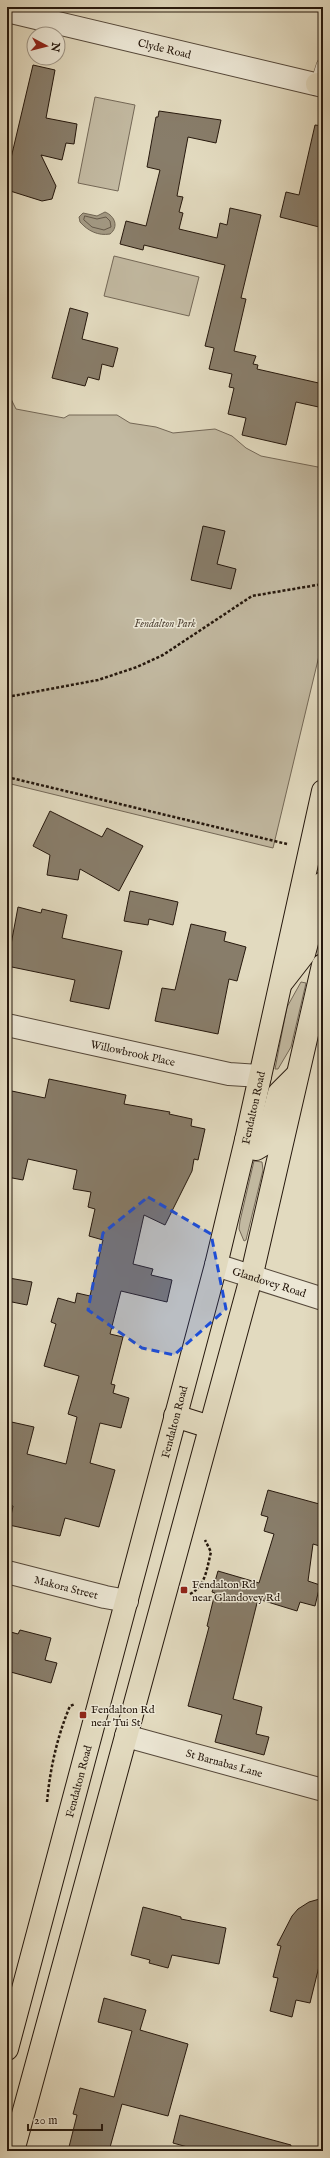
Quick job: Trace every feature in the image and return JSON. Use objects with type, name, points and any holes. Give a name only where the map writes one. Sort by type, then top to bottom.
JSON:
[{"type":"main road","name":"Fendalton Road","points":[[7,2049],[216,1265],[246,1140],[323,790]]},
{"type":"main road","points":[[281,983],[304,954],[323,883]]},
{"type":"main road","points":[[13,2151],[251,1278],[323,965]]},
{"type":"main road","points":[[246,1140],[250,1146],[256,1149],[266,1143],[279,1093],[299,1073]]},
{"type":"main road","points":[[175,1416],[210,1428]]},
{"type":"street","name":"Clyde Road","points":[[7,11],[322,80]]},
{"type":"street","name":"Willowbrook Place","points":[[7,1025],[235,1075],[260,1076]]},
{"type":"street","name":"Glandovey Road","points":[[216,1265],[251,1278],[323,1299]]},
{"type":"street","name":"Makora Street","points":[[7,1572],[105,1597],[127,1601]]},
{"type":"street","name":"St Barnabas Lane","points":[[126,1736],[323,1790]]},
{"type":"path","points":[[7,697],[98,680],[137,667],[163,655],[252,596],[323,584]]},
{"type":"path","points":[[7,777],[293,846]]},
{"type":"path","points":[[187,1596],[199,1590],[211,1552],[202,1535]]},
{"type":"path","points":[[50,1775],[62,1724],[70,1706],[76,1704]]},
{"type":"highlighted area","points":[[148,1197],[211,1234],[226,1309],[174,1355],[142,1348],[88,1310],[103,1233]]},
{"type":"green space","points":[[95,97],[135,105],[118,191],[78,183]]},
{"type":"green space","points":[[114,256],[199,277],[189,316],[104,296]]},
{"type":"green space","name":"Fendalton Park","points":[[7,391],[16,409],[64,418],[69,415],[117,415],[130,423],[156,427],[173,433],[215,429],[232,436],[246,448],[261,456],[323,468],[323,639],[273,848],[7,783]]},
{"type":"green space","points":[[301,982],[306,983],[291,1047],[278,1069],[275,1069],[287,1007]]},
{"type":"green space","points":[[254,1161],[262,1162],[263,1170],[246,1240],[244,1241],[239,1229],[240,1221]]},
{"type":"water","points":[[105,212],[111,216],[115,222],[113,231],[110,234],[94,232],[86,228],[80,222],[79,217],[83,213],[97,216]]},
{"type":"building","points":[[33,66],[55,70],[46,118],[77,124],[74,144],[66,143],[62,160],[41,155],[56,186],[52,199],[42,201],[7,190],[7,175]]},
{"type":"building","points":[[159,111],[221,120],[216,143],[188,137],[177,196],[183,197],[179,212],[183,213],[179,229],[217,238],[220,223],[227,225],[230,208],[261,215],[241,298],[246,299],[234,351],[256,356],[253,364],[258,365],[257,369],[323,384],[323,408],[296,402],[286,445],[242,435],[246,418],[228,414],[234,388],[229,387],[232,374],[209,369],[214,348],[205,346],[225,265],[144,245],[143,250],[120,244],[126,221],[146,226],[160,170],[147,167],[156,117],[158,117]]},
{"type":"building","points":[[315,125],[323,126],[323,228],[280,217],[286,192],[299,195]]},
{"type":"building","points":[[70,308],[88,313],[82,339],[118,348],[113,367],[102,364],[99,380],[88,377],[85,386],[52,378]]},
{"type":"building","points":[[203,526],[225,531],[217,564],[236,569],[231,589],[191,580]]},
{"type":"building","points":[[50,811],[102,837],[107,828],[143,846],[119,891],[80,869],[78,880],[47,875],[50,855],[33,846]]},
{"type":"building","points":[[130,891],[178,902],[173,925],[149,919],[148,925],[124,921]]},
{"type":"building","points":[[18,907],[41,913],[42,909],[67,915],[62,938],[122,951],[109,1009],[70,1001],[75,980],[7,966]]},
{"type":"building","points":[[191,924],[226,932],[224,941],[246,947],[237,981],[229,979],[218,1034],[155,1021],[162,988],[175,990]]},
{"type":"building","points":[[49,1079],[126,1095],[124,1104],[170,1112],[169,1114],[192,1119],[191,1126],[205,1129],[198,1160],[194,1159],[192,1171],[165,1225],[144,1215],[133,1264],[153,1269],[151,1275],[172,1280],[167,1302],[121,1291],[110,1334],[123,1337],[111,1384],[115,1385],[113,1393],[129,1398],[121,1428],[100,1423],[90,1463],[115,1470],[99,1527],[65,1518],[60,1536],[9,1525],[13,1506],[7,1505],[7,1421],[34,1427],[27,1454],[66,1464],[77,1417],[68,1414],[79,1376],[44,1366],[56,1324],[51,1322],[58,1298],[75,1303],[77,1293],[90,1296],[103,1240],[89,1236],[95,1209],[88,1207],[91,1192],[73,1189],[77,1170],[28,1159],[23,1180],[7,1177],[7,1090],[45,1098]]},
{"type":"building","points":[[9,1278],[32,1282],[27,1305],[7,1301]]},
{"type":"building","points":[[268,1490],[323,1505],[323,1547],[313,1544],[308,1581],[320,1585],[315,1606],[300,1602],[297,1611],[258,1599],[233,1699],[262,1707],[256,1734],[269,1737],[264,1755],[215,1742],[222,1715],[188,1706],[209,1627],[207,1626],[215,1593],[212,1592],[218,1571],[259,1583],[274,1534],[264,1531],[268,1517],[261,1515]]},
{"type":"building","points":[[20,1630],[51,1638],[45,1660],[57,1663],[51,1683],[7,1671],[7,1631],[18,1634]]},
{"type":"building","points":[[323,1898],[323,1950],[310,2003],[296,2000],[292,2017],[270,2011],[278,1978],[273,1977],[281,1946],[277,1945],[292,1916],[298,1909],[309,1902]]},
{"type":"building","points":[[143,1907],[181,1917],[181,1919],[226,1928],[219,1964],[172,1955],[168,1968],[149,1963],[150,1960],[131,1955]]},
{"type":"building","points":[[104,1998],[146,2010],[140,2030],[188,2044],[168,2116],[122,2104],[109,2151],[68,2151],[77,2115],[73,2114],[80,2088],[114,2097],[132,2031],[98,2022]]},
{"type":"building","points":[[180,2115],[291,2145],[290,2151],[202,2151],[173,2143]]},
{"type":"place","name":"Fendalton Rd near Glandovey Rd","points":[[184,1590]]},
{"type":"place","name":"Fendalton Rd near Tui St","points":[[83,1715]]}]
